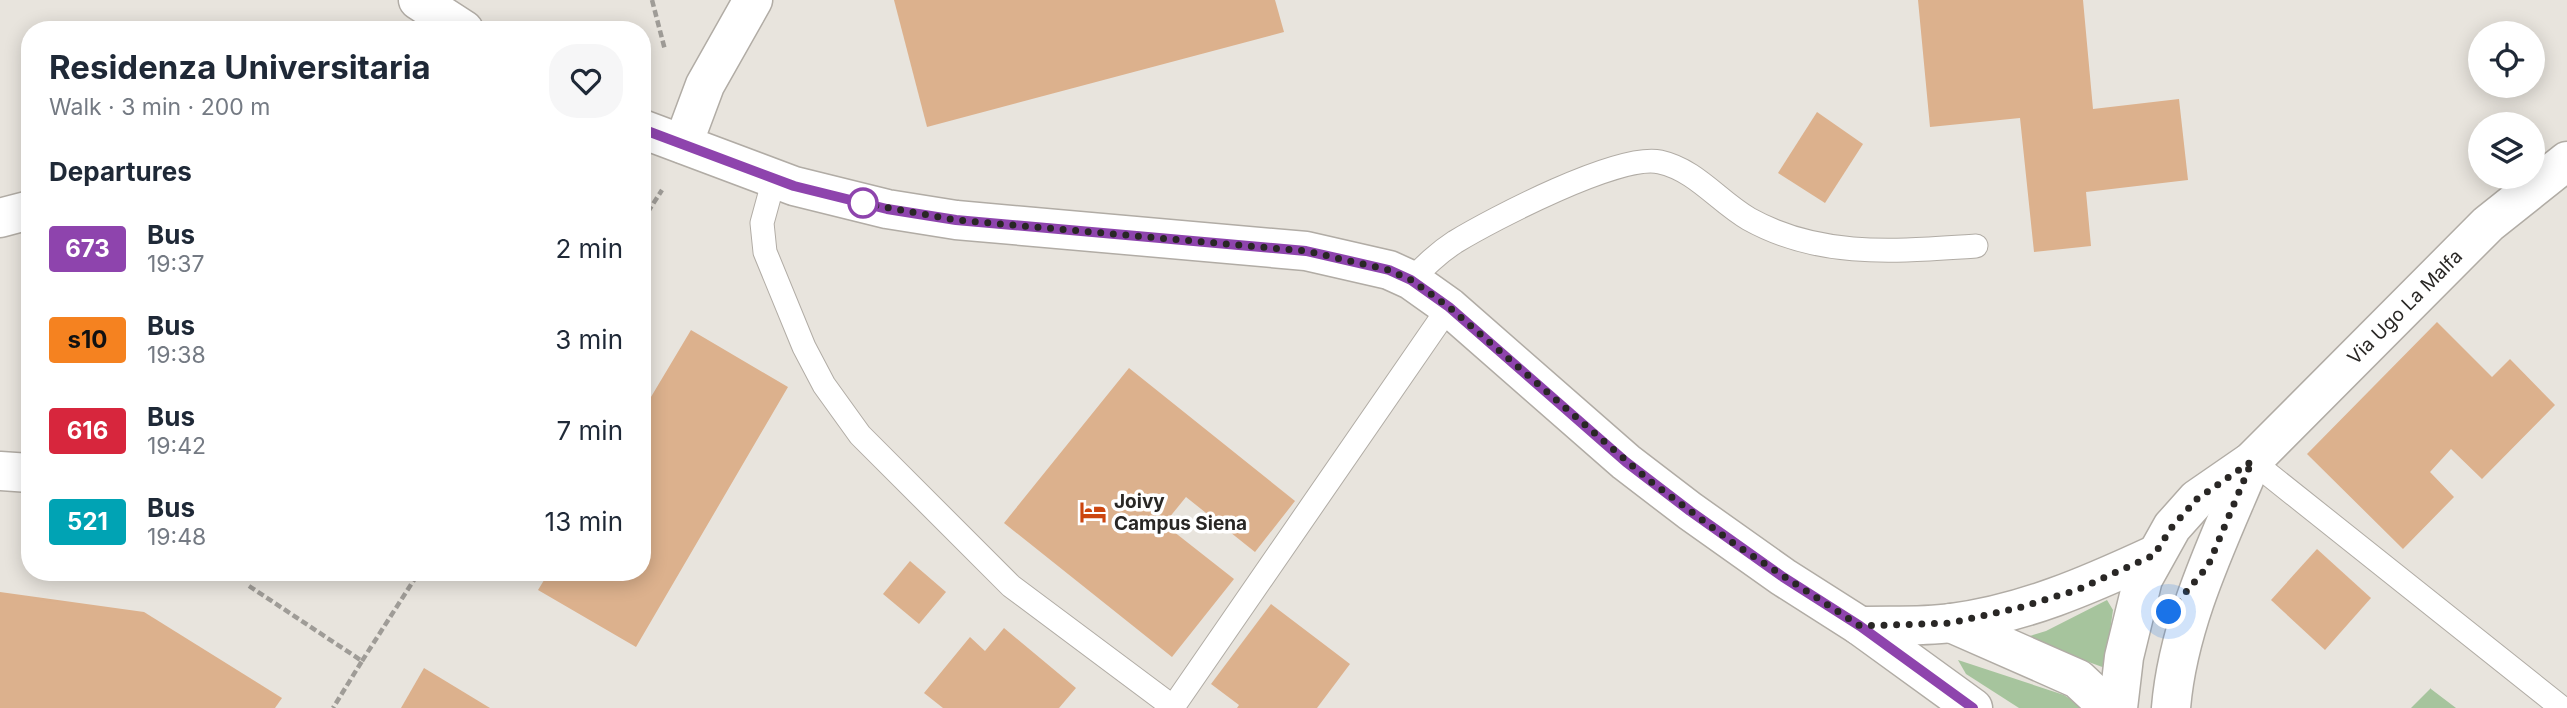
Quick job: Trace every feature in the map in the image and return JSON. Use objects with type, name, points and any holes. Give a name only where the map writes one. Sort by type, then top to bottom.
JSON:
[{"type":"street","points":[[418,0],[450,21]]},
{"type":"street","points":[[683,145],[705,85],[753,0]]},
{"type":"street","points":[[651,133],[774,178],[857,202],[922,215],[1306,251],[1368,263],[1411,280],[1449,307],[1650,481],[1746,551],[1860,626],[1973,708]]},
{"type":"street","name":"Via Ugo La Malfa","points":[[2118,708],[2124,657],[2135,608],[2154,555],[2172,527],[2197,499],[2252,461],[2488,224],[2567,162]]},
{"type":"street","points":[[0,218],[21,212]]},
{"type":"street","name":"Via Ugo La Malfa","points":[[2171,708],[2187,627],[2208,566],[2252,461]]},
{"type":"street","points":[[0,471],[21,472]]},
{"type":"street","points":[[1860,626],[1951,623],[2047,600],[2154,555]]},
{"type":"street","points":[[2127,708],[2145,686],[2169,612],[2208,566]]},
{"type":"street","points":[[1951,623],[2078,679],[2109,708]]},
{"type":"lane","points":[[1411,280],[1429,262],[1456,242],[1580,180],[1606,170],[1645,161],[1659,162],[1685,171],[1750,220],[1825,247],[1879,252],[1976,246]]},
{"type":"lane","points":[[774,178],[762,223],[765,251],[803,347],[824,385],[860,435],[1011,586],[1172,707],[1449,307]]},
{"type":"lane","points":[[2252,461],[2562,708]]},
{"type":"path","points":[[652,0],[668,58]]},
{"type":"path","points":[[651,208],[662,191]]},
{"type":"path","points":[[332,708],[413,581]]},
{"type":"path","points":[[249,586],[362,661]]},
{"type":"green space","points":[[2107,600],[2113,610],[2105,668],[2023,638],[2046,631]]},
{"type":"green space","points":[[1958,660],[2064,695],[2084,708],[2019,708],[1966,674]]},
{"type":"green space","points":[[2431,689],[2456,708],[2411,708]]},
{"type":"building","points":[[894,0],[1275,0],[1284,32],[927,127]]},
{"type":"building","points":[[1918,0],[2083,0],[2093,109],[2179,99],[2188,180],[2086,192],[2091,246],[2034,252],[2020,118],[1930,127]]},
{"type":"building","points":[[1817,112],[1863,144],[1825,203],[1778,173]]},
{"type":"building","points":[[2437,322],[2492,377],[2510,359],[2555,405],[2482,479],[2451,449],[2430,472],[2454,497],[2403,549],[2307,454]]},
{"type":"building","points":[[691,330],[788,387],[636,647],[538,590],[544,581],[651,581],[651,397]]},
{"type":"building","name":"Joivy Campus Siena","points":[[1129,368],[1295,501],[1255,552],[1186,497],[1164,524],[1234,579],[1172,657],[1004,523]]},
{"type":"building","points":[[2317,549],[2371,598],[2325,650],[2271,600]]},
{"type":"building","points":[[910,561],[946,592],[919,624],[883,594]]},
{"type":"building","points":[[0,592],[144,612],[282,698],[275,708],[0,708]]},
{"type":"building","points":[[1271,604],[1350,664],[1317,708],[1237,708],[1239,705],[1211,684]]},
{"type":"building","points":[[1004,628],[1076,688],[1059,708],[943,708],[924,693],[970,637],[985,651]]},
{"type":"building","points":[[424,668],[490,708],[401,708]]},
{"type":"bus line","name":"673","points":[[651,132],[794,186],[887,209],[956,220],[1166,236],[1306,251],[1339,256],[1389,270],[1411,280],[1449,307],[1626,462],[1690,511],[1783,577],[1860,626],[1973,708]]},
{"type":"place","name":"Joivy Campus Siena","points":[[1093,512]]},
{"type":"route","points":[[863,203],[857,202],[956,220],[1166,236],[1306,251],[1339,256],[1389,270],[1411,280],[1449,307],[1650,481],[1736,545],[1860,626],[1951,623],[2018,608],[2077,590],[2154,555],[2172,527],[2197,499],[2252,461],[2208,566],[2169,612]]}]
